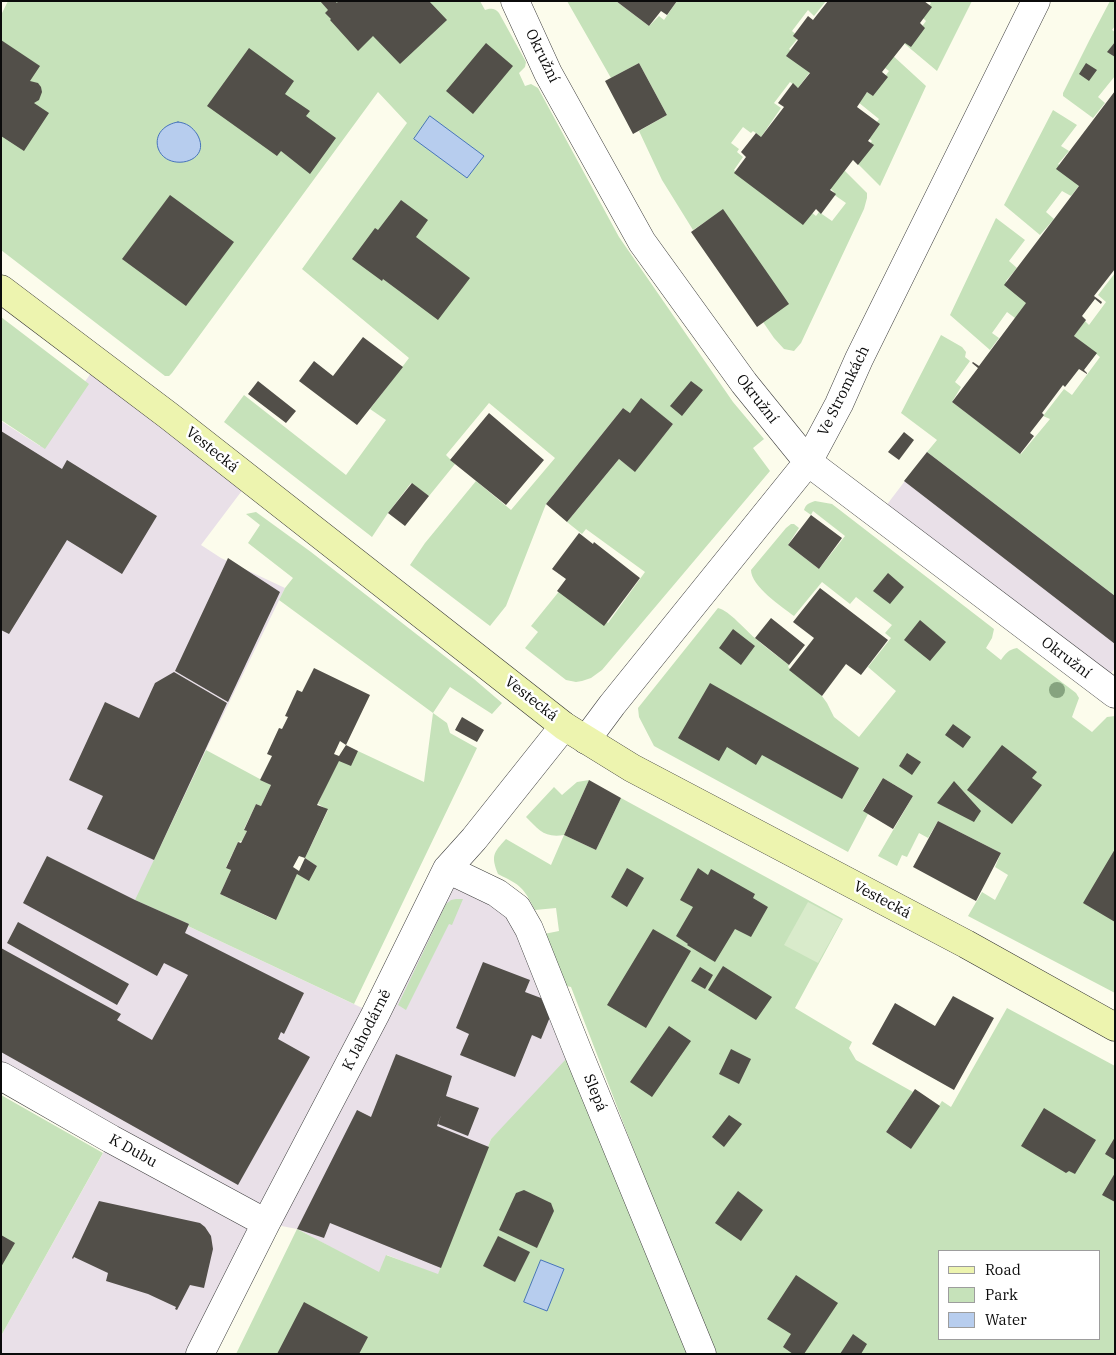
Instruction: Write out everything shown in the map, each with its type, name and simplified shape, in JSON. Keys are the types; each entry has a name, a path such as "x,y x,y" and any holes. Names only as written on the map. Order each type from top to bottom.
{"street":[{"name":"Okružní","path":"515,1 548,73 642,242 744,383 808,462 1115,694"},
{"name":"Ve Stromkách","path":"575,733 612,705 808,462 839,404 859,359 1036,1"},
{"name":"Vestecká","path":"1,289 169,416 575,733 632,768 966,944 1115,1027"},
{"name":"K Jahodárně","path":"200,1354 375,1015 447,869 575,733"},
{"name":"Slepá","path":"447,869 497,893 517,908 530,929 578,1052 702,1354"},
{"name":"K Dubu","path":"1,1076 120,1144 266,1223"}],"shaded area":[{"path":"98,363 250,480 201,545 221,558 285,588 154,860 189,924 188,926 375,1014 447,869 497,893 578,1052 491,1139 438,1275 387,1255 379,1273 297,1229 266,1223 200,1354 1,1354 1,1336 111,1139 1,1076 1,421 40,446"},
{"path":"927,452 1115,596 1115,668 1102,685 879,515"}],"green space":[{"path":"8,1 480,1 485,10 496,10 526,62 525,67 519,73 525,86 531,84 538,88 619,237 733,402 764,439 753,448 770,471 602,670 591,678 582,681 566,680 525,648 538,632 531,626 561,589 608,623 645,572 586,529 582,534 567,522 619,459 635,471 673,424 641,399 630,413 623,408 546,504 506,606 490,626 410,565 425,543 476,481 511,510 555,458 489,403 446,455 455,464 429,496 411,483 372,537 224,422 244,395 346,475 386,420 370,409 409,358 302,269 407,123 378,92 172,373 169,376 165,376 1,250 1,15"},
{"path":"567,1 616,1 649,26 659,16 664,20 677,1 826,1 814,16 808,10 792,31 799,37 789,49 813,68 798,88 790,82 774,103 781,108 761,137 743,127 731,143 739,149 737,152 743,157 734,170 803,223 811,212 816,216 819,212 832,221 846,203 833,194 834,192 829,187 843,169 867,193 864,209 801,343 794,351 784,349 763,322 708,220 693,230 662,180 639,131 667,115 639,63 611,78"},
{"path":"929,1 972,1 937,71 900,40 909,44 926,21 921,16 931,3"},
{"path":"1110,1 1115,1 1115,26 1112,30 1115,32 1115,42 1108,52 1115,57 1115,76 1098,97 1105,103 1093,118 1063,96 1063,93"},
{"path":"890,53 926,86 880,186 856,162 872,141 866,136 879,119 858,102 867,92 872,94 889,71 881,65"},
{"path":"1053,110 1077,125 1061,146 1069,151 1058,164 1082,182 1071,196 1062,191 1046,212 1054,219 1040,235 1004,205"},
{"path":"996,218 1025,240 1009,261 1017,268 1006,281 1027,302 1015,318 1007,312 992,333 999,338 990,350 950,315"},
{"path":"1115,273 1115,596 927,452 937,440 901,413 941,335 962,347 966,352 965,357 970,361 955,382 961,387 952,402 1021,454 1050,419 1043,416 1064,389 1072,395 1100,357 1074,336 1085,321 1089,325 1106,302 1098,295"},
{"path":"1,317 89,384 45,449 1,420"},
{"path":"815,501 832,504 994,629 992,638 986,648 1001,660 1008,652 1017,648 1076,693 1079,698 1072,717 1092,732 1107,717 1115,716 1115,993 968,916 982,892 995,900 1008,875 995,867 1001,853 938,821 928,838 919,833 907,857 902,855 897,866 878,856 913,796 883,778 863,810 868,814 848,852 654,746 639,717 638,708 718,608 732,617 819,692 834,717 859,737 896,691 868,667 891,638 885,633 892,625 856,597 850,604 822,582 794,616 768,596 752,576 751,570 791,524 799,528 788,545 819,569 845,536 813,511 811,515 804,510 808,504"},
{"path":"256,512 311,552 502,703 492,714 450,687 433,713 279,600 293,578 248,543 260,525 246,514"},
{"path":"433,713 447,723 450,733 477,748 354,1004 135,900 206,750 271,785 261,806 256,804 244,829 247,831 242,841 238,842 226,867 231,870 220,894 275,920 297,874 317,866 305,858 328,810 318,804 337,759 358,751 424,782"},
{"path":"589,780 564,835 557,836 542,832 526,817 554,787 562,795 577,782"},
{"path":"621,798 843,919 795,1008 852,1042 849,1048 856,1060 913,1092 886,1132 911,1149 942,1101 951,1107 1007,1008 1115,1066 1115,1354 714,1354 571,987 567,986 563,981 554,954 544,934 559,931 556,908 535,910 528,896 521,888 498,874 494,863 494,855 506,839 551,865 564,835 596,850"},
{"path":"456,899 463,899 452,925 449,924 406,1010 398,1005 446,904"},
{"path":"808,902 842,920 818,963 784,945"},
{"path":"568,1057 689,1354 236,1354 297,1229 379,1272 386,1255 438,1274 491,1139"},
{"path":"1,1095 103,1153 1,1336"}],"water":[{"path":"430,116 484,156 467,178 414,139"},
{"path":"178,122 187,124 193,129 201,144 199,152 194,158 187,161 178,162 170,160 163,156 158,148 158,138 162,130"},
{"path":"541,1260 564,1269 547,1311 524,1302"}],"building":[{"path":"320,1 335,1 337,3 338,1 429,1 447,20 400,64 373,36 358,51 330,20 325,13 328,10"},
{"path":"616,1 677,1 667,15 661,11 649,26"},
{"path":"828,1 924,1 932,7 920,23 925,28 911,47 905,43 882,72 888,77 873,96 867,92 857,107 880,124 868,141 874,145 858,165 853,160 830,190 836,194 821,214 816,209 803,225 734,173 746,157 741,152 756,133 761,137 784,107 778,103 793,83 798,88 810,73 786,56 798,40 793,36 808,16 813,20"},
{"path":"1,40 40,66 30,81 38,83 42,92 39,100 34,103 49,113 24,151 1,136"},
{"path":"1115,42 1115,57 1107,52"},
{"path":"486,43 513,66 473,114 446,91"},
{"path":"249,48 294,81 285,94 310,111 306,116 336,138 310,174 281,151 277,156 207,106"},
{"path":"639,63 667,115 633,134 605,81"},
{"path":"1086,63 1097,70 1089,81 1079,74"},
{"path":"1115,91 1115,269 1094,296 1102,302 1101,304 1095,299 1082,316 1086,320 1074,336 1097,353 1084,370 1087,374 1079,369 1065,387 1063,385 1042,413 1044,415 1030,433 1034,436 1020,454 952,402 978,368 972,363 979,366 1026,303 1004,285 1079,186 1056,169"},
{"path":"170,195 234,242 186,306 122,259"},
{"path":"401,200 428,220 416,237 470,278 438,320 383,279 382,281 352,259 375,228 378,230"},
{"path":"723,209 789,304 757,327 691,232"},
{"path":"363,337 403,367 357,425 299,381 314,361 333,376"},
{"path":"258,381 296,411 286,423 248,394"},
{"path":"691,381 703,390 682,416 670,406"},
{"path":"641,398 673,424 635,472 619,459 567,522 546,504 623,408 630,413"},
{"path":"489,413 544,460 506,505 450,460"},
{"path":"1,431 62,469 67,460 157,516 122,574 67,540 9,634 1,630"},
{"path":"904,432 914,440 899,460 888,452"},
{"path":"927,452 1115,596 1115,644 904,481"},
{"path":"412,483 429,496 405,526 388,513"},
{"path":"811,515 842,538 819,569 788,545"},
{"path":"579,533 593,544 594,542 640,578 604,626 557,591 566,579 552,569"},
{"path":"228,558 280,592 228,702 175,671"},
{"path":"888,573 904,587 890,604 873,591"},
{"path":"820,588 888,640 861,675 846,664 822,696 789,670 814,638 793,622"},
{"path":"771,618 805,645 789,665 755,638"},
{"path":"920,620 946,642 930,661 904,640"},
{"path":"733,629 755,646 741,665 719,648"},
{"path":"314,668 370,695 346,745 358,751 351,766 339,761 317,805 328,809 305,858 317,866 309,881 297,874 276,920 220,894 231,870 226,868 238,842 241,843 247,831 244,830 256,804 261,806 271,785 260,780 272,756 267,754 279,728 282,729 288,717 285,716 297,690 302,692","holes":["340,741 346,745 339,756 334,754","299,856 305,858 299,871 293,867"]},
{"path":"174,672 227,703 154,860 87,829 103,796 69,780 105,702 139,718 155,683"},
{"path":"710,683 859,768 842,799 762,755 756,765 727,747 719,761 678,738"},
{"path":"462,717 484,730 477,742 455,730"},
{"path":"953,724 971,737 963,748 945,735"},
{"path":"1002,745 1037,772 1032,778 1042,785 1012,824 967,790"},
{"path":"907,753 921,762 912,775 899,766"},
{"path":"883,778 913,796 893,829 863,811"},
{"path":"589,780 621,798 596,850 564,835"},
{"path":"954,781 981,811 974,822 937,803"},
{"path":"938,821 1001,853 976,901 913,867"},
{"path":"1115,849 1115,922 1083,903"},
{"path":"47,856 135,900 189,924 185,933 304,993 284,1034 281,1032 278,1039 310,1057 238,1185 1,1052 1,948 121,1014 117,1020 152,1040 188,975 164,963 157,976 23,903"},
{"path":"627,868 644,878 627,907 611,897"},
{"path":"698,868 708,875 711,869 755,894 753,898 768,907 751,937 735,929 715,962 676,936 693,907 680,900"},
{"path":"18,922 129,984 117,1005 7,943"},
{"path":"653,929 691,951 646,1028 607,1005"},
{"path":"483,962 530,980 525,992 541,998 550,1017 541,1039 532,1035 515,1077 460,1055 469,1034 456,1028"},
{"path":"723,966 772,997 756,1020 708,990"},
{"path":"700,967 713,975 705,989 691,981"},
{"path":"953,996 994,1018 954,1090 872,1044 895,1003 935,1026"},
{"path":"669,1026 691,1041 652,1097 630,1082"},
{"path":"731,1049 751,1059 739,1084 719,1074"},
{"path":"396,1054 452,1076 446,1096 479,1108 468,1136 438,1124 441,1115 437,1126 489,1147 441,1268 330,1223 324,1238 297,1229 357,1110 371,1117"},
{"path":"915,1089 940,1106 911,1149 886,1132"},
{"path":"1044,1108 1096,1140 1075,1174 1069,1171 1066,1173 1021,1146"},
{"path":"729,1115 742,1124 724,1147 712,1137"},
{"path":"1115,1137 1115,1160 1105,1154"},
{"path":"1115,1173 1115,1202 1102,1195"},
{"path":"524,1190 551,1203 554,1211 537,1248 499,1230 516,1193"},
{"path":"738,1191 763,1210 741,1241 715,1223"},
{"path":"99,1201 200,1223 205,1227 211,1236 213,1249 204,1288 190,1285 177,1310 175,1309 176,1307 148,1294 106,1281 108,1273 74,1257 73,1259"},
{"path":"1,1235 15,1243 1,1267"},
{"path":"498,1236 530,1252 515,1282 483,1266"},
{"path":"796,1275 838,1303 804,1354 793,1354 783,1347 791,1334 767,1319"},
{"path":"304,1302 368,1337 359,1354 277,1354"},
{"path":"853,1334 867,1344 861,1354 840,1354"}]}
